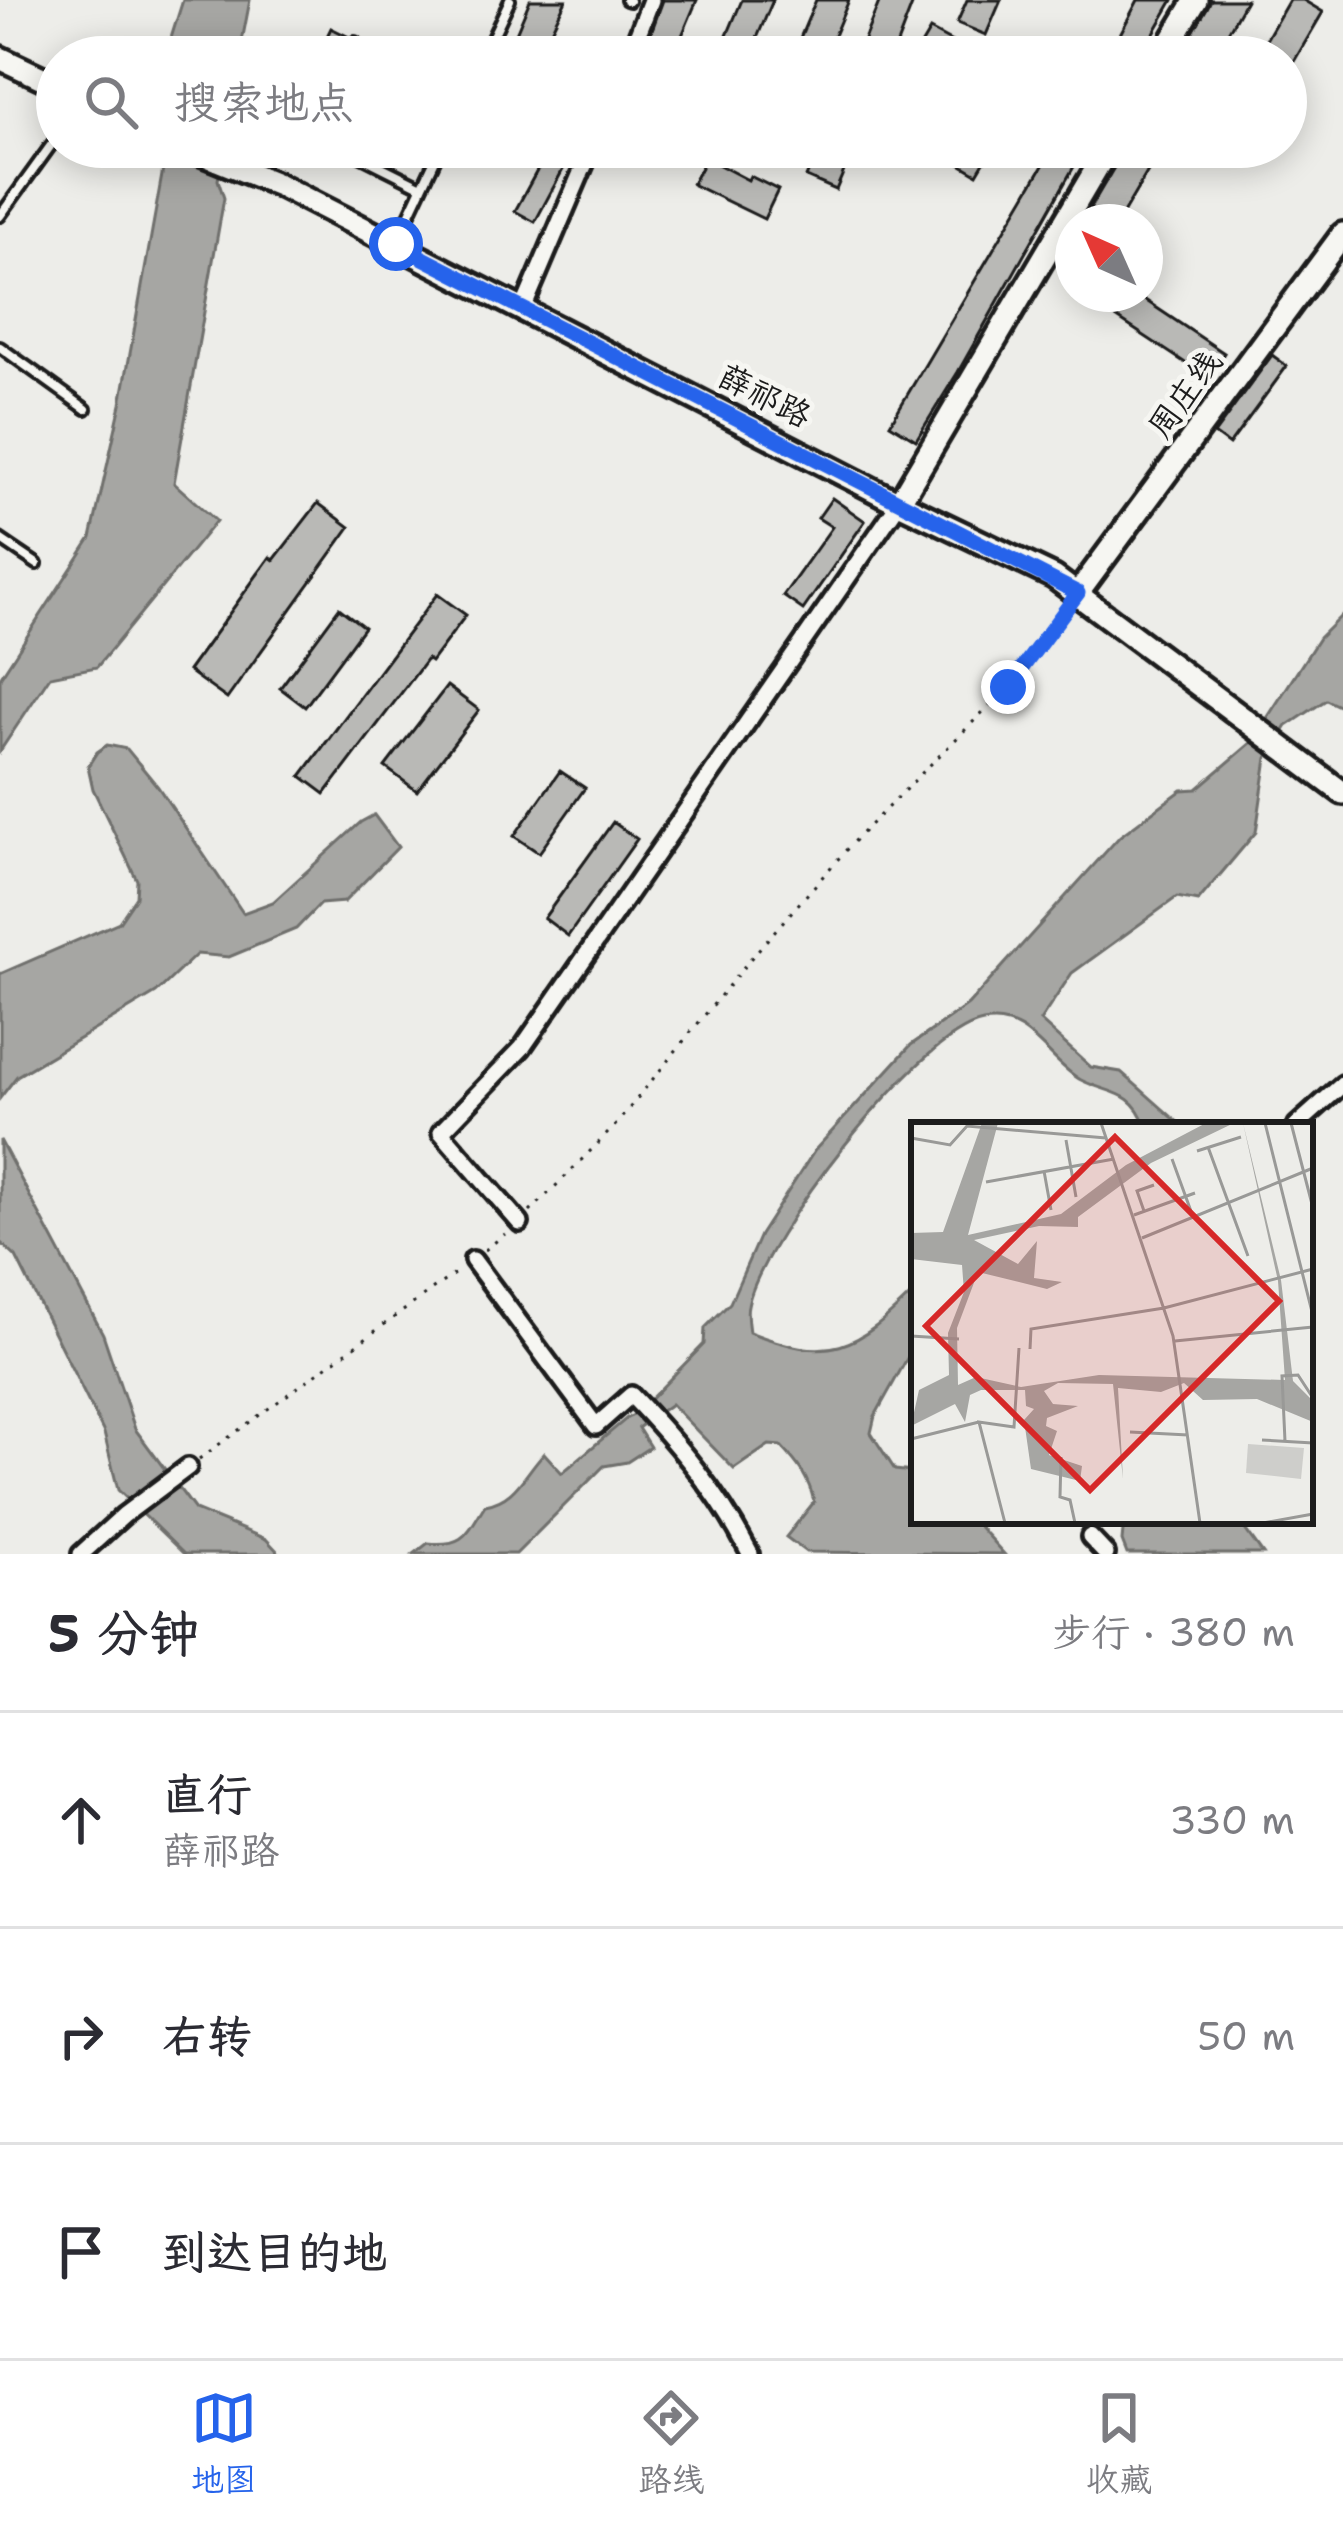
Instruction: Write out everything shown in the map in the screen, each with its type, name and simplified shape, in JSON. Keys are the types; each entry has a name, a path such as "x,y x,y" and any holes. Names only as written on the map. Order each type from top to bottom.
{"street":[{"path":"637,36 652,0"},
{"path":"1175,36 1196,0"},
{"path":"0,58 36,76"},
{"name":"薛祁路","path":"237,168 396,244 1078,593 1343,793"},
{"path":"523,309 583,168"},
{"path":"520,1222 441,1132 522,1048 899,503 1097,168"},
{"name":"周庄线","path":"1078,593 1343,234"},
{"path":"1300,1122 1343,1084"},
{"path":"473,1260 596,1426 631,1395 692,1461 750,1554"},
{"path":"82,1554 188,1467"},
{"path":"1090,1537 1106,1554"}],"lane":[{"path":"493,36 510,0"},
{"path":"0,216 36,166"},
{"path":"384,168 422,187"},
{"path":"396,244 431,168"},
{"path":"0,347 86,410"},
{"path":"0,539 37,564"}],"path":[{"path":"188,1467 520,1222 614,1126 853,842 1008,687 1078,593"}],"shaded area":[{"path":"183,0 250,0 243,36 172,36"},
{"path":"163,168 220,168 218,180 224,198 174,483 216,521 97,667 50,676 0,751 0,678 91,538 121,404"},
{"path":"1343,614 1343,708 1326,700 1287,726 1267,758 1256,832 1198,901 1177,897 1072,973 1040,1021 1091,1067 1121,1072 1178,1122 1144,1122 1127,1099 1081,1080 1026,1032 999,1021 983,1022 954,1035 920,1062 846,1144 781,1235 748,1305 749,1332 822,1349 857,1339 911,1295 911,1351 875,1416 871,1433 895,1470 911,1472 911,1524 977,1524 1004,1554 806,1552 786,1537 814,1502 806,1478 781,1446 769,1445 734,1469 671,1404 638,1428 650,1447 627,1462 604,1466 516,1554 414,1554 428,1543 450,1543 464,1536 485,1505 512,1492 544,1453 562,1473 636,1414 704,1344 705,1328 730,1303 760,1235 815,1150 911,1045 968,1005 1120,836 1182,790 1197,789 1251,743 1319,638"},
{"path":"107,745 127,749 158,787 243,913 273,902 374,815 398,847 344,902 320,904 296,929 229,957 197,954 156,993 17,1076 0,1098 0,974 119,922 136,897 137,880 93,789 88,766"},
{"path":"0,1140 103,1334 135,1429 195,1510 266,1539 280,1554 184,1554 118,1490 104,1433 16,1257 0,1242"},
{"path":"1124,1524 1241,1524 1263,1554 1127,1554"}],"building":[{"path":"530,0 566,0 548,36 515,36"},
{"path":"663,0 697,0 682,36 650,36"},
{"path":"742,0 773,0 758,36 727,36"},
{"path":"816,0 849,0 834,36 801,36"},
{"path":"880,0 914,0 900,36 865,36"},
{"path":"967,0 1001,0 986,35 957,23"},
{"path":"1138,0 1173,0 1152,36 1119,36"},
{"path":"1211,0 1246,0 1226,36 1191,36"},
{"path":"1289,0 1303,0 1323,12 1307,39 1268,36"},
{"path":"539,168 564,168 535,222 515,211"},
{"path":"701,168 725,168 778,190 764,219 692,184"},
{"path":"810,168 845,168 836,190 806,177"},
{"path":"1042,168 1073,168 916,440 890,424"},
{"path":"1114,168 1150,168 1129,204 1093,204"},
{"path":"1108,312 1163,312 1224,353 1208,378"},
{"path":"1272,355 1287,366 1229,445 1214,434"},
{"path":"832,498 865,521 803,610 783,596 832,527 818,518"},
{"path":"318,503 350,527 227,699 188,671 270,557 274,560"},
{"path":"437,594 466,615 325,794 301,776"},
{"path":"339,608 364,627 305,707 280,688"},
{"path":"447,686 479,710 417,791 385,767"},
{"path":"560,771 585,788 539,853 514,836"},
{"path":"613,822 637,839 568,936 544,918"}],"route":[{"path":"396,244 1078,593 1008,687"}]}
